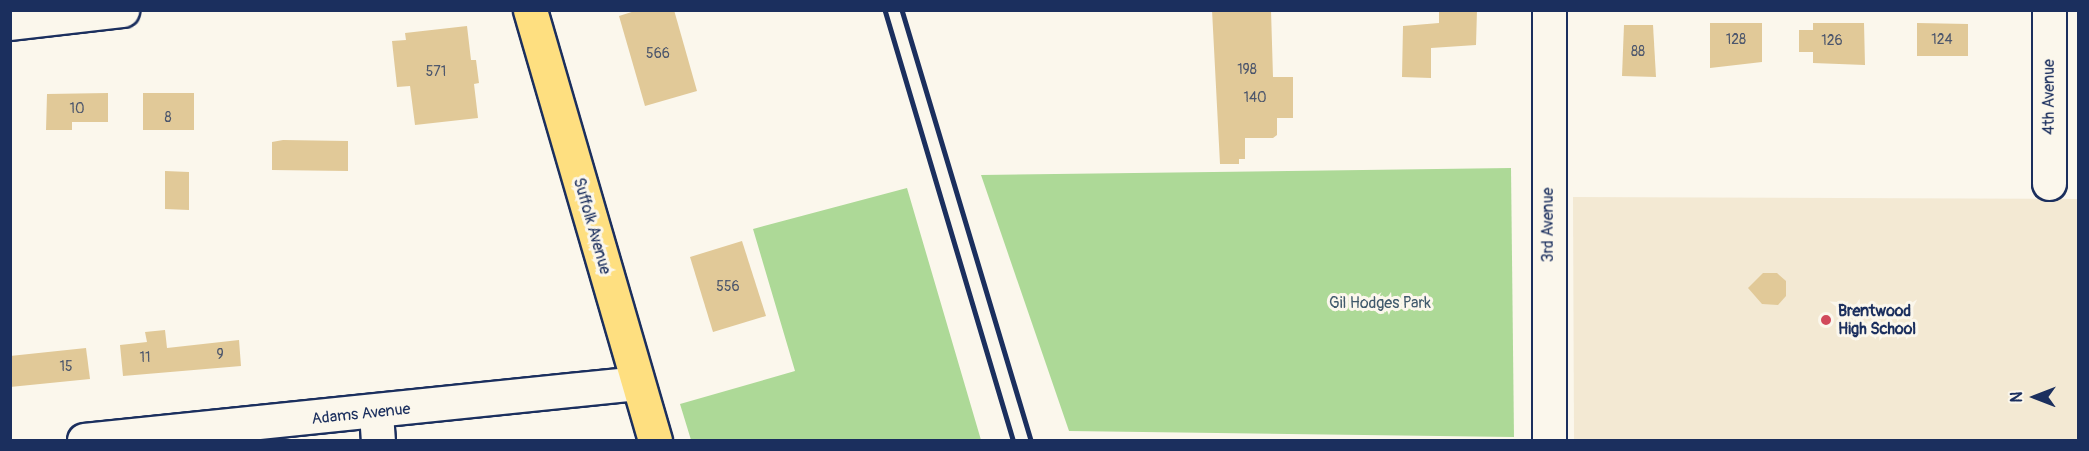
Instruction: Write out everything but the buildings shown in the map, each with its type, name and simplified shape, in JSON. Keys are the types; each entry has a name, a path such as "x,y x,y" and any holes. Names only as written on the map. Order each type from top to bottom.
{"main road":[{"name":"Suffolk Avenue","path":"530,10 655,441"}],"street":[{"path":"10,22 122,10"},
{"name":"3rd Avenue","path":"1549,10 1549,441"},
{"name":"4th Avenue","path":"2049,10 2049,183"},
{"name":"Adams Avenue","path":"84,441 377,427 637,383"}],"shaded area":[{"name":"Brentwood High School","path":"1573,197 2078,199 2078,440 1574,440"}],"green space":[{"name":"Gil Hodges Park","path":"1511,168 1514,437 1069,431 981,175"},
{"path":"907,188 981,440 691,440 680,404 795,371 753,229"}],"railway":[{"path":"885,10 1013,440"},
{"path":"902,10 1031,440"}],"place":[{"name":"Brentwood High School","path":"1826,320"}]}
